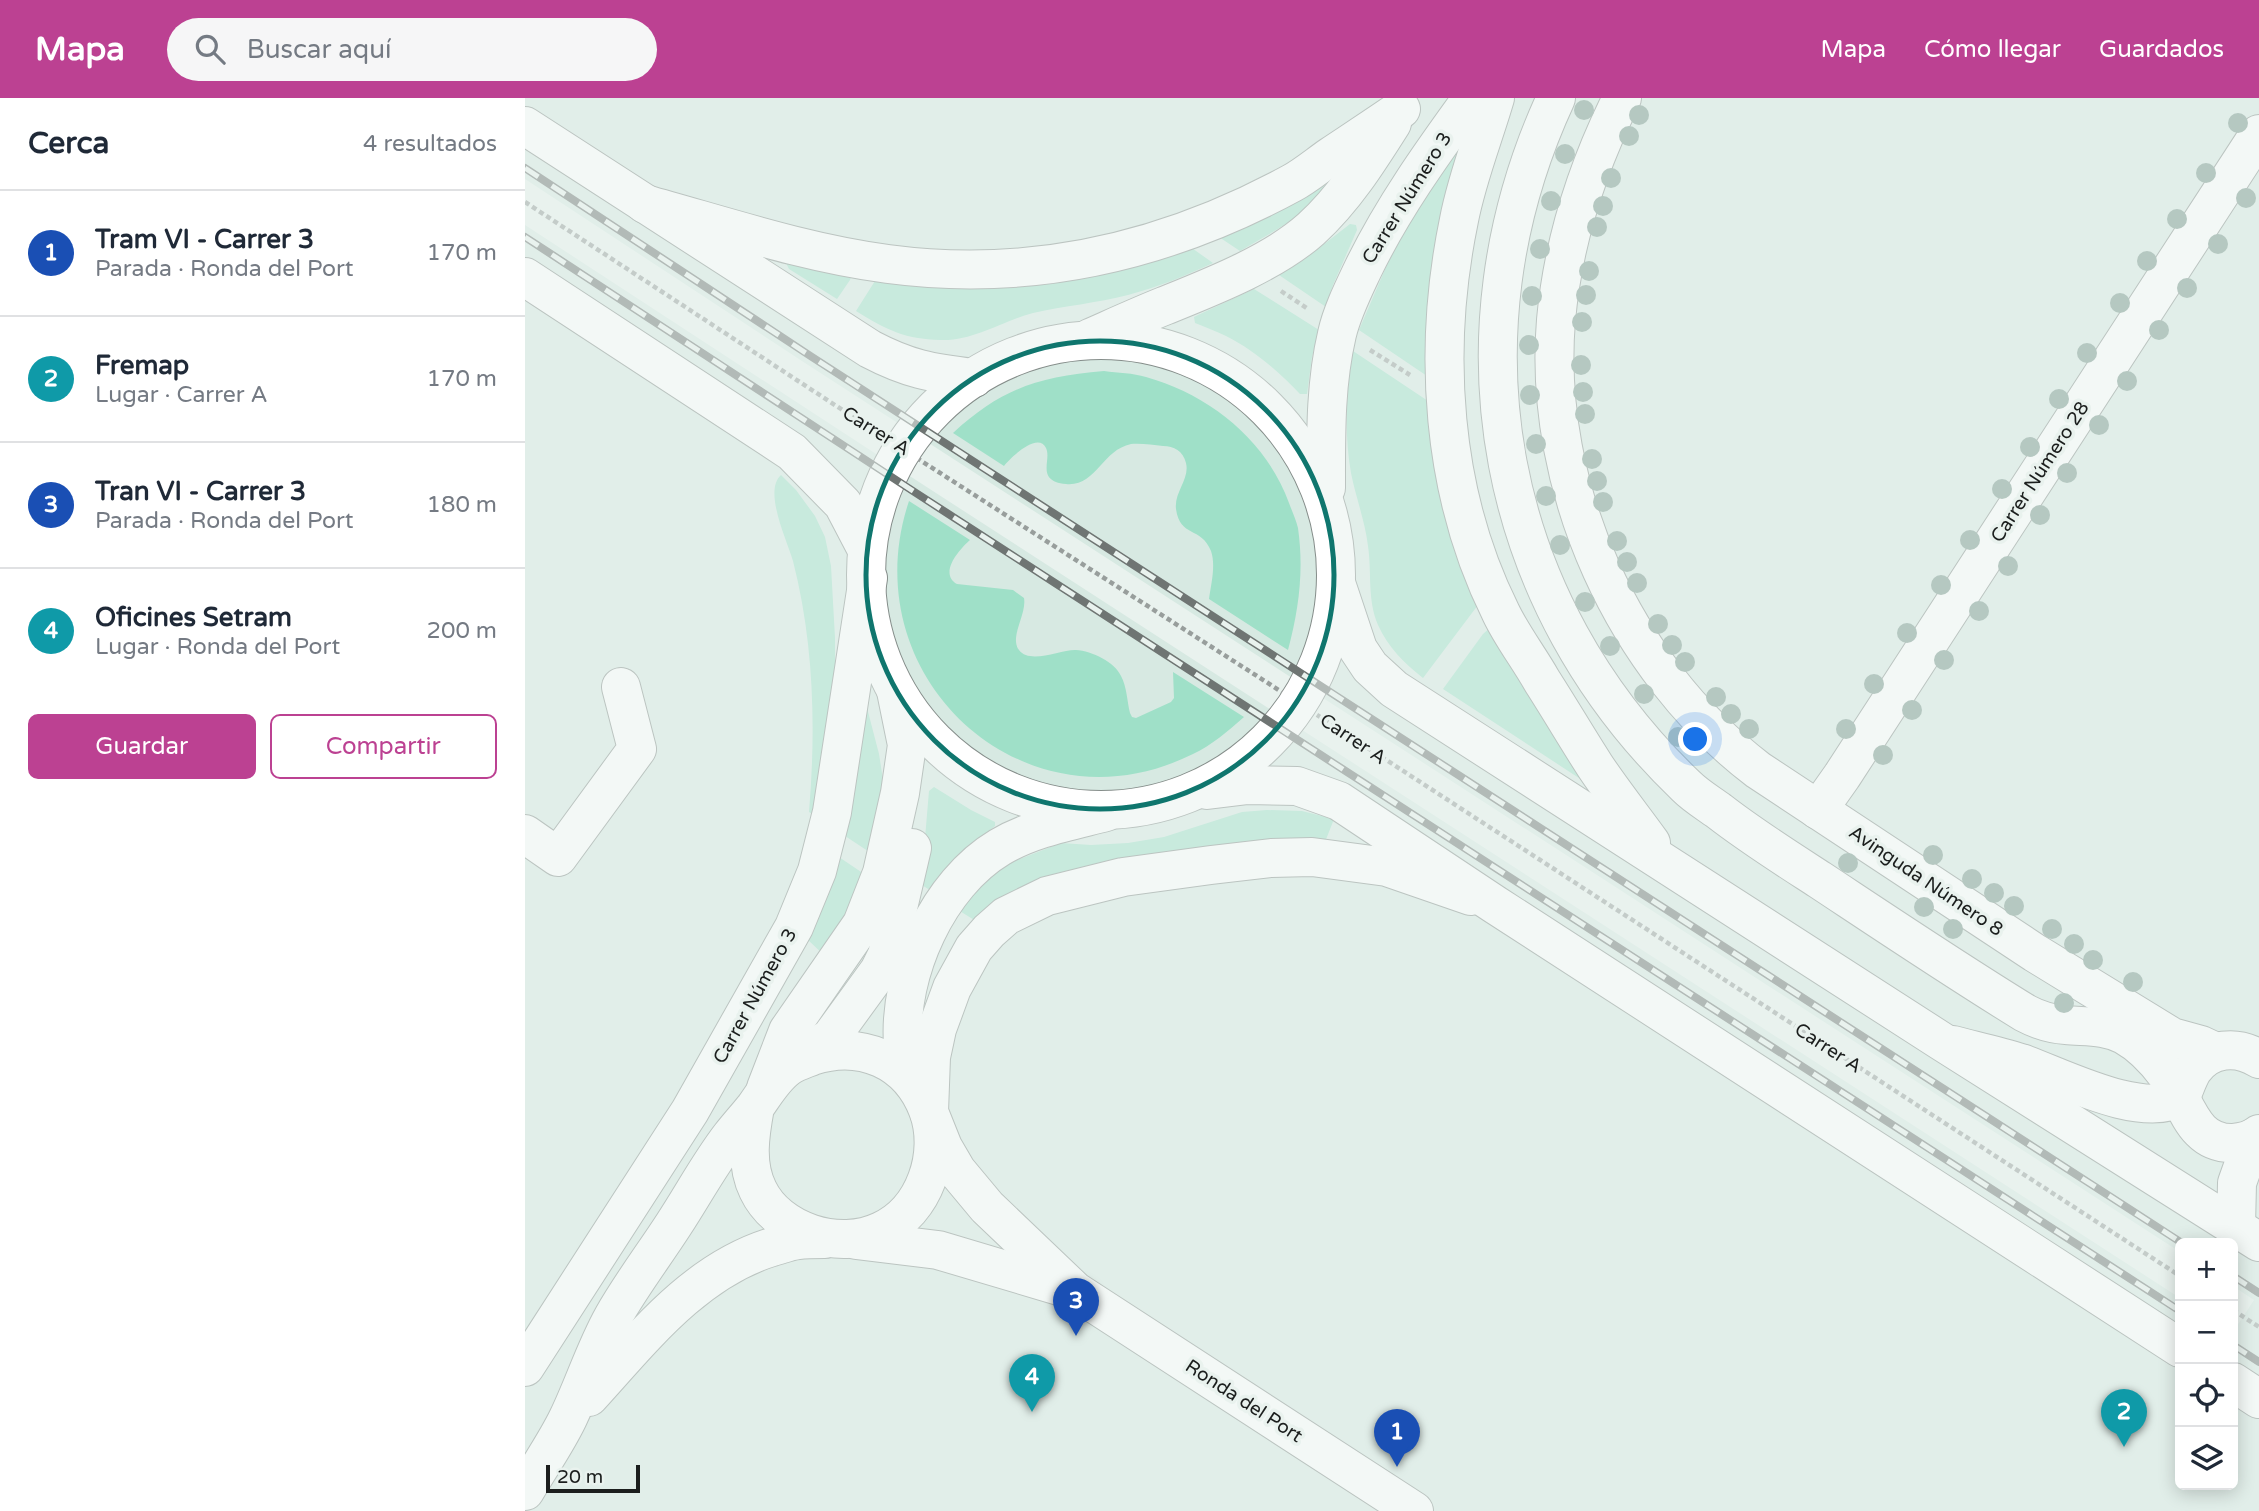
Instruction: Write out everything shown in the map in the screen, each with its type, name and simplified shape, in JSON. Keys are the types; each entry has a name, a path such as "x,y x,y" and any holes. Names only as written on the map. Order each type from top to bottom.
{"main road":[{"name":"Carrer Número 3","path":"1326,508 1326,406 1338,330 1353,289 1378,238 1472,98"},
{"path":"1495,98 1459,220 1445,325 1448,430 1456,483 1479,561 1501,614 1596,767 1665,862"},
{"path":"1556,98 1543,126 1515,214 1504,267 1498,317 1497,367 1505,453 1531,551 1553,605 1574,645 1600,685 1630,725 1688,789 1743,830 2039,1020 2108,1029 2145,1049 2167,1075 2181,1097 2189,1118 2212,1140 2241,1142 2256,1136"},
{"name":"Avinguda Número 8","path":"1622,98 1588,174 1564,264 1556,321 1556,380 1561,433 1570,476 1586,529 1610,585 1640,642 1695,712 1746,761 1818,810 2035,953 2172,1037 2216,1052 2232,1049 2259,1058"},
{"path":"1076,345 1223,282 1269,258 1309,231 1337,203 1405,103"},
{"path":"645,204 791,244 886,264 957,270 1054,265 1131,249 1201,227 1294,182 1405,103"},
{"path":"525,126 893,362 935,374 974,378"},
{"name":"Carrer Número 28","path":"1818,810 1850,765 2259,134"},
{"path":"525,277 792,452 843,504 867,563 878,645 895,691 907,745 914,812 913,842 905,884 887,955 879,971 831,1037 769,1088 730,1137 613,1318 568,1421 525,1491"},
{"path":"1076,345 1114,342 1166,349 1207,362 1238,381 1264,400 1287,425 1307,455 1326,508 1334,574 1332,602 1314,674 1298,703 1260,748 1236,768 1196,791"},
{"name":"Carrer Número 3","path":"525,1367 690,1111 794,928 817,870 832,812 867,563 872,508 882,478 900,447 923,416 937,403 974,378 1012,359 1076,345"},
{"path":"1334,574 1359,649 1370,667 1394,689 2248,1235"},
{"path":"525,834 558,858 637,749 621,687"},
{"path":"895,691 924,732 968,773 996,788 1058,809 1106,812"},
{"path":"1075,1291 987,1207 957,1171 943,1147 908,1066 903,1044 907,998 919,947 945,899 964,876 983,857 1030,833 1106,812 1145,807 1196,791 1248,785 1297,786 1320,792 1345,805 2175,1345"},
{"path":"1788,859 1796,863 1814,862 1828,850 1833,832 1826,816 1818,810"},
{"path":"922,1099 937,1029 952,988 974,948 998,924 1024,906 1047,896 1123,877 1211,864 1271,858 1312,858 1387,867 1494,904"},
{"path":"2003,999 2018,996 2033,984 2038,965 2035,953"},
{"path":"1941,1041 2021,1063 2087,1090 2145,1104 2166,1103 2181,1097 2192,1071 2202,1060 2216,1052"},
{"path":"568,1421 663,1317 702,1283 738,1260 796,1240 840,1239 880,1232 899,1220 911,1207 926,1185 932,1163 934,1137 922,1099 898,1068 867,1052 847,1049 826,1052 769,1088 749,1148 751,1169 758,1190 772,1210 805,1232 840,1239 938,1250 1075,1291"},
{"path":"2248,1235 2237,1183 2256,1136"},
{"name":"Ronda del Port","path":"1075,1291 1414,1511"},
{"path":"2238,1385 2259,1399"}],"path":[{"name":"Carrer A","path":"525,202 2175,1273"},
{"path":"1277,289 1312,312"},
{"path":"1366,348 1412,376"},
{"path":"2238,1313 2259,1327"}],"highlighted area":[{"path":"1114,342 1176,352 1207,362 1264,400 1307,455 1331,537 1332,602 1324,641 1313,674 1280,726 1213,783 1145,807 1058,809 968,773 941,750 896,691 878,645 868,578 872,508 882,478 923,416 974,378 1012,359 1076,345"}],"shaded area":[{"path":"525,98 2259,98 2259,1511 525,1511 525,225 2175,1295 2175,1490 2238,1490 2238,1324 2254,1300 2238,1289 2238,1238 2175,1238 2175,1249 525,179"}],"green space":[{"path":"1465,124 1430,378 1359,330 1395,246"},
{"path":"1326,180 1329,183 1300,214 1240,251 1216,235"},
{"path":"1350,224 1356,225 1357,230 1326,307 1279,275 1305,259"},
{"path":"1189,246 1213,263 1139,292 1021,316 965,337 941,340 906,335 856,311 880,273"},
{"path":"786,263 854,268 850,280 837,299 789,269"},
{"path":"1254,289 1319,330 1307,394 1300,394 1256,354 1222,334 1195,323 1194,317"},
{"path":"1353,351 1434,405 1481,601 1423,678 1403,660 1387,640 1378,625 1372,605 1367,537 1351,473 1347,442 1347,397"},
{"path":"1104,371 1146,377 1192,395 1233,423 1266,459 1279,480 1298,528 1301,559 1299,589 1288,650 1209,599 1213,569 1211,551 1202,538 1186,528 1178,518 1177,497 1187,469 1183,455 1174,448 1131,444 1113,453 1085,480 1066,484 1056,482 1048,474 1046,448 1042,444 1031,444 1024,448 1004,466 953,433 988,405 1022,387 1059,377"},
{"path":"781,475 815,516 825,537 831,566 835,685 819,818 809,812 813,717 809,654 793,561 775,504 776,482"},
{"path":"909,501 970,540 956,555 950,568 952,579 957,584 1013,590 1024,598 1016,645 1024,654 1038,656 1076,650 1102,658 1114,666 1121,676 1132,717 1136,718 1171,702 1174,698 1173,672 1244,717 1193,754 1130,774 1069,775 1014,757 966,725 929,681 905,627 897,566"},
{"path":"1491,627 1585,782 1443,689"},
{"path":"866,704 879,754 885,793 877,857 839,832"},
{"path":"934,787 995,822 995,826 977,840 933,892 917,882 924,850 929,791"},
{"path":"1302,811 1334,819 1325,842 979,923 955,908 969,893 1007,864 1061,843 1128,843 1164,837 1242,812"},
{"path":"833,853 870,878 826,957 806,938"}],"railway":[{"path":"525,168 812,357 2175,1238"},
{"path":"525,237 2175,1308"},
{"path":"2238,1279 2259,1293"},
{"path":"2238,1348 2259,1362"}],"place":[{"name":"Tran VI - Carrer 3","path":"1076,1336"},
{"name":"Oficines Setram","path":"1032,1412"},
{"name":"Fremap","path":"2124,1447"},
{"name":"Tram VI - Carrer 3","path":"1397,1467"}]}
